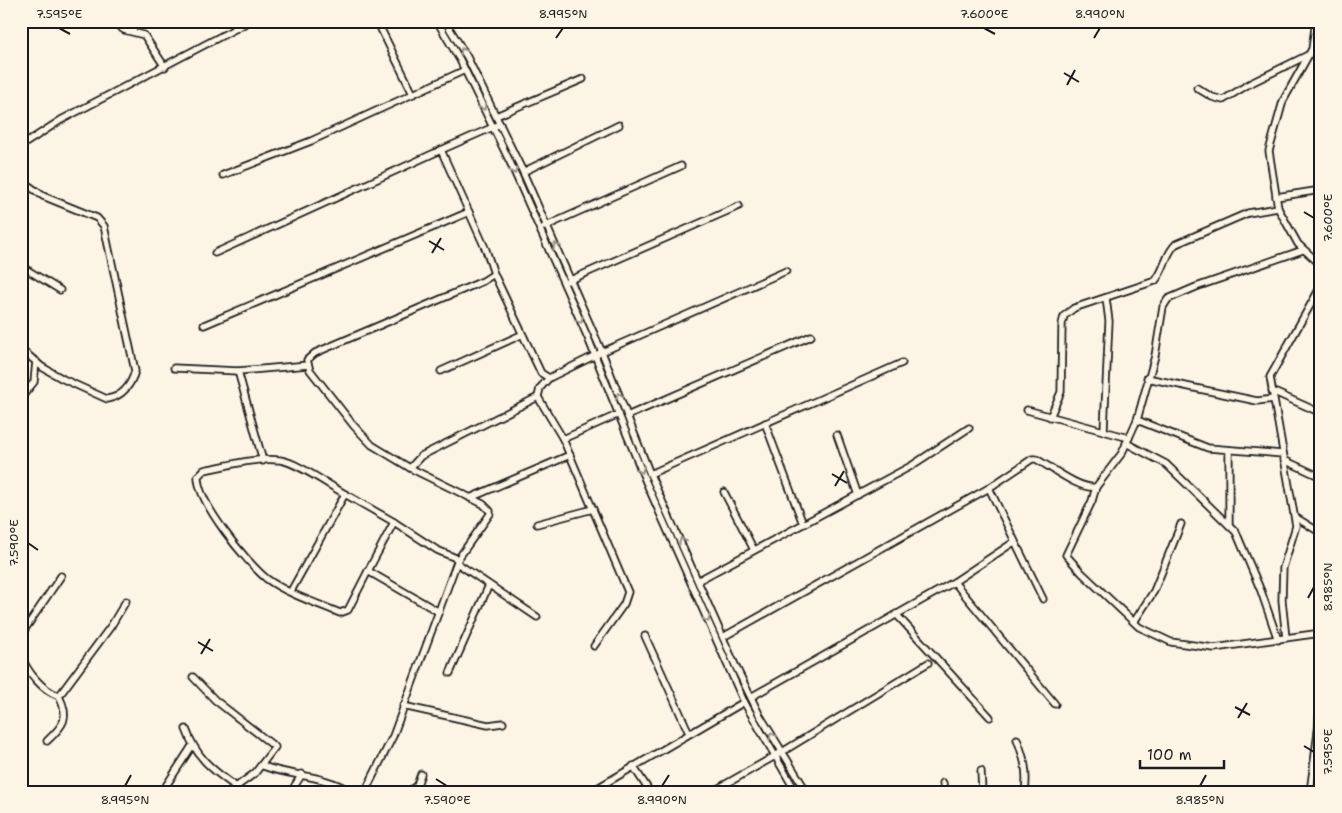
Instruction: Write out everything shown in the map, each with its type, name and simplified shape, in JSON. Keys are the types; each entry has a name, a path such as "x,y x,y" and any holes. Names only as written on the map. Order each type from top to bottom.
{"street":[{"path":"112,21 118,27 144,35 165,67"},
{"path":"130,31 139,21"},
{"path":"231,21 235,28"},
{"path":"21,146 61,120 250,21"},
{"path":"377,21 412,94"},
{"path":"437,21 465,70 540,229 596,356 646,482 744,702 796,792"},
{"path":"445,21 467,57 523,172 602,352 650,474 694,568 736,667 782,752 807,792"},
{"path":"1316,21 1312,49 1282,101 1269,151 1278,208 1285,224 1303,250 1320,261"},
{"path":"1197,88 1212,97 1223,100 1248,84 1308,55"},
{"path":"223,175 311,140 465,70"},
{"path":"496,116 583,79"},
{"path":"215,253 500,124"},
{"path":"523,172 619,125"},
{"path":"441,150 521,335 541,373 549,378"},
{"path":"540,229 681,166"},
{"path":"21,180 43,196 96,218 104,226 135,371 128,387 119,395 107,399 63,379 36,361 21,348"},
{"path":"1276,197 1321,190"},
{"path":"564,283 739,206"},
{"path":"1050,418 1061,392 1062,324 1064,316 1074,308 1155,281 1163,270 1172,248 1176,244 1248,213 1278,208"},
{"path":"204,326 469,212"},
{"path":"1303,250 1196,287 1168,300 1163,307 1155,356 1147,378 1137,420 1128,440 1096,487 1092,501 1066,555 1082,574 1139,627 1172,642 1214,648 1321,633"},
{"path":"21,266 60,290"},
{"path":"594,646 624,604 628,592 563,439 538,397 540,388 549,378 602,352 786,271"},
{"path":"365,792 393,736 458,561 490,514 487,508 410,468 367,440 354,426 308,365 307,360 315,353 483,281 494,274"},
{"path":"1286,638 1282,600 1283,568 1296,526 1270,377 1321,286"},
{"path":"1104,430 1110,321 1106,298"},
{"path":"440,371 521,335"},
{"path":"627,416 811,336"},
{"path":"21,398 34,382 36,361"},
{"path":"650,474 902,364"},
{"path":"174,368 238,371 308,365"},
{"path":"238,371 263,461"},
{"path":"1147,378 1256,401 1274,399"},
{"path":"1272,391 1321,413"},
{"path":"410,468 420,456 538,397"},
{"path":"1028,410 1050,418 1104,430 1128,440 1166,464 1236,532 1262,591 1278,640"},
{"path":"563,439 619,414"},
{"path":"1137,420 1208,448 1284,457 1321,477"},
{"path":"765,423 803,524"},
{"path":"699,580 911,466 969,428"},
{"path":"837,435 858,495"},
{"path":"1229,450 1229,525"},
{"path":"470,498 570,455"},
{"path":"723,637 989,488 1036,459 1079,484 1091,488 1096,487"},
{"path":"394,522 348,610 344,613 268,580 216,520 197,481 198,476 204,470 263,461 280,460 290,463 394,522 437,550 458,561 489,585 537,617"},
{"path":"989,488 1043,599"},
{"path":"724,492 754,550"},
{"path":"290,591 345,494"},
{"path":"536,524 593,508"},
{"path":"1295,517 1321,533"},
{"path":"1134,622 1154,591 1181,524"},
{"path":"751,697 954,582 1014,542"},
{"path":"686,571 694,568"},
{"path":"368,571 439,612"},
{"path":"21,635 61,576"},
{"path":"954,582 1055,704"},
{"path":"450,673 489,585"},
{"path":"59,696 111,626 126,602"},
{"path":"896,614 990,717"},
{"path":"22,621 27,625"},
{"path":"646,636 690,734"},
{"path":"21,655 27,668 46,690 59,696"},
{"path":"715,791 928,663"},
{"path":"730,670 736,667"},
{"path":"193,677 215,700 275,747 263,766 229,792"},
{"path":"47,741 58,730 65,719 59,696"},
{"path":"594,790 744,702"},
{"path":"403,706 488,725 503,723"},
{"path":"1310,792 1319,732 1320,707"},
{"path":"186,729 192,746 211,769 235,786"},
{"path":"1017,739 1026,762 1028,775 1025,792"},
{"path":"162,792 192,746"},
{"path":"263,766 282,772 322,779 352,792"},
{"path":"633,766 650,792"},
{"path":"981,771 982,792"},
{"path":"291,792 302,774"},
{"path":"409,792 417,785 421,774"},
{"path":"943,783 944,792"}]}
